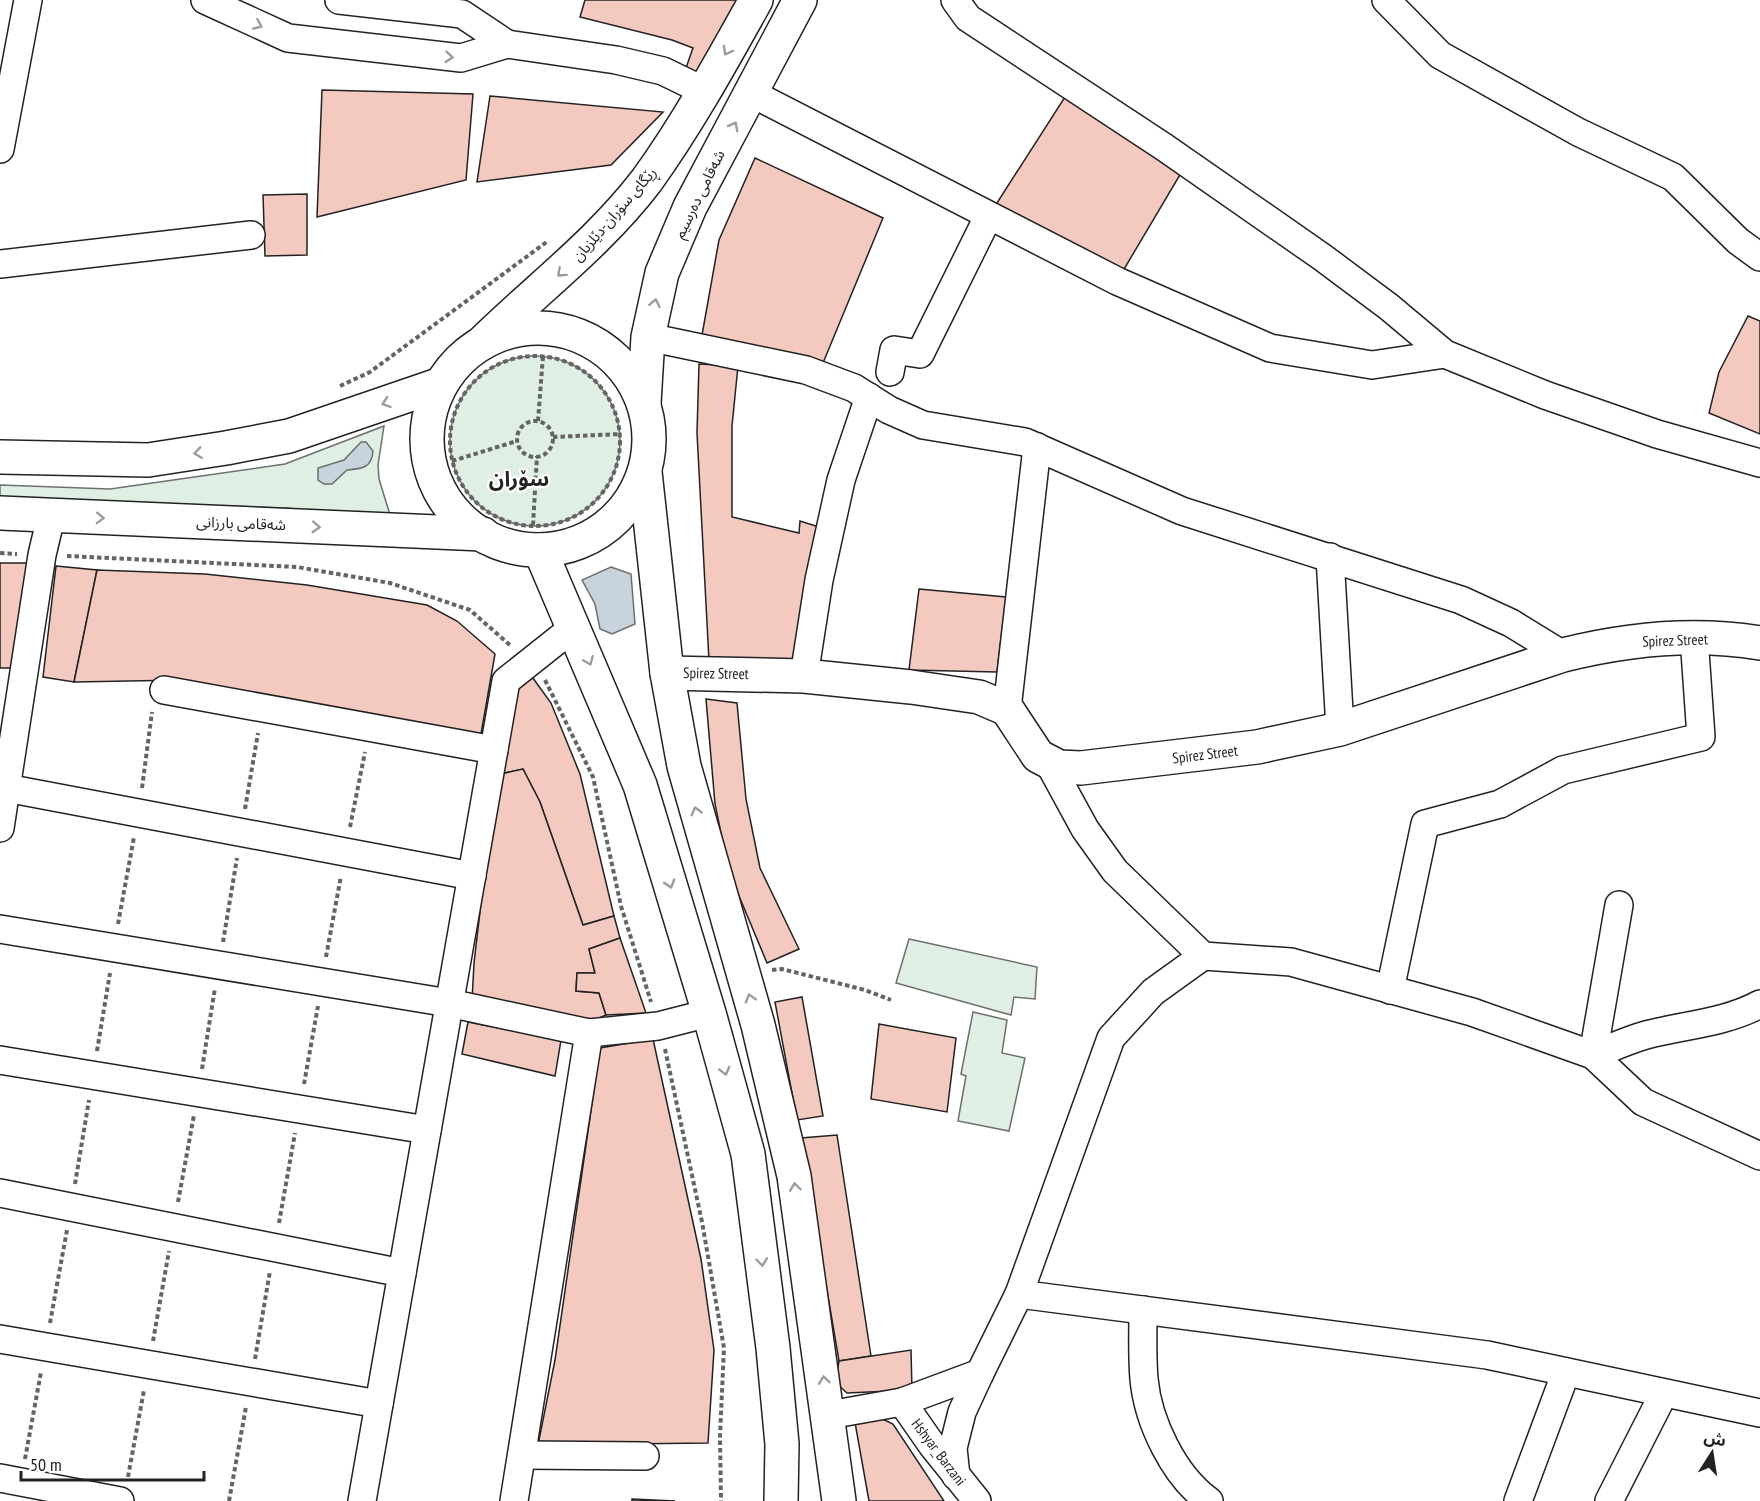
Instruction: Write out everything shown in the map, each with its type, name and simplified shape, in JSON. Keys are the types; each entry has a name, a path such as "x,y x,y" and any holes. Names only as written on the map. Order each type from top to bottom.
{"main road":[{"name":"ڕێگای سۆران-دێلزیان","path":"482,344 595,240 646,180 704,92 756,0"},
{"name":"شەقامی دەرسیم","path":"644,403 648,337 662,273 690,207 800,0"},
{"path":"645,472 630,502 606,528 574,544 537,538 513,547 483,534 459,517 447,503 432,471 427,436 429,418 441,384 460,361 496,336 528,328 545,328 577,335 599,346 628,374 644,403 650,437 645,472 667,673 684,766 758,1025 794,1176 829,1415 839,1501"},
{"path":"0,457 148,460 226,448 289,436 441,384"},
{"name":"شەقامی بارزانی","path":"0,513 483,534"},
{"path":"537,538 640,785 709,1013 748,1154 773,1347 782,1444 781,1501"},
{"name":"Spirez Street","path":"1049,763 1081,768 1257,747 1340,729 1563,655 1628,642 1694,638 1760,643"},
{"name":"Spirez Street","path":"667,673 804,676 900,685 979,697 1007,709"},
{"path":"1007,709 1024,733 1029,746 1049,763"}],"street":[{"path":"0,149 5,91 28,0"},
{"path":"205,0 288,38 461,58 507,45 616,60 654,69 704,92"},
{"path":"339,0 462,14 507,45"},
{"path":"955,0 968,18 1164,147 1322,257 1389,307 1444,354 1545,395 1646,430 1760,463"},
{"path":"1386,0 1440,55 1578,132 1673,177 1738,242 1760,257"},
{"path":"751,93 988,217 1155,299 1270,348 1372,365 1444,354"},
{"path":"890,372 894,350 920,354 988,217"},
{"path":"0,264 251,235"},
{"path":"648,337 806,370 854,388 889,411 923,425 1025,442 1182,511 1461,600 1511,623 1563,655"},
{"path":"804,676 819,580 841,480 868,397"},
{"path":"1007,709 1037,447"},
{"path":"0,828 42,555 51,517"},
{"path":"1330,557 1340,729"},
{"path":"362,1501 506,681 574,627"},
{"path":"1390,990 1425,824 1500,804 1563,770 1701,737 1694,638"},
{"path":"164,690 494,750"},
{"path":"1049,763 1085,829 1115,871 1203,956 1292,963 1472,1012 1593,1055 1643,1102 1760,1156"},
{"path":"6,788 472,876"},
{"path":"1593,1055 1619,905"},
{"path":"0,929 449,1003 589,1033 658,1026 709,1013"},
{"path":"956,1476 953,1448 962,1412 1019,1294 1111,1038 1153,992 1203,956"},
{"path":"1593,1055 1646,1035 1715,1021 1747,1011 1760,1004"},
{"path":"514,1501 589,1033"},
{"path":"0,1060 427,1130"},
{"path":"0,1193 402,1273"},
{"path":"1019,1294 1487,1355 1760,1413"},
{"path":"1143,1310 1144,1381 1161,1443 1192,1489 1209,1501"},
{"path":"0,1339 379,1404"},
{"path":"1518,1501 1566,1372"},
{"path":"829,1415 902,1402 980,1373"},
{"path":"1609,1501 1664,1393"},
{"name":"Hshyar_Barzani","path":"902,1402 977,1501"},
{"path":"523,1455 645,1456"},
{"path":"11,1480 124,1490"}],"path":[{"path":"330,391 370,372 554,236"},
{"path":"538,421 543,357"},
{"path":"543,357 572,364 590,376 613,405 621,434 618,464 602,495 587,509 570,519 552,525 537,538 481,507 459,480 452,461 451,428 460,400 471,385 498,365 512,359 543,357"},
{"path":"538,421 548,427 553,437 550,448 537,456 522,451 517,441 523,426 538,421"},
{"path":"553,437 621,434"},
{"path":"452,461 517,441"},
{"path":"537,456 537,538"},
{"path":"0,554 297,567 390,583 470,610 542,673 593,777 621,906 668,1057 702,1222 724,1347 720,1436 721,1501"},
{"path":"11,1480 45,1347 71,1207 138,813 156,687 164,690"},
{"path":"124,1490 198,1093 262,708"},
{"path":"230,1501 345,852 370,727"},
{"path":"764,970 782,969 865,990 891,1000"}],"green space":[{"path":"535,356 568,362 595,381 614,408 620,441 614,474 595,501 568,520 535,526 502,520 475,501 456,474 450,441 456,408 475,381 502,362"},
{"path":"384,426 378,465 379,479 391,518 286,508 0,499 0,485 110,489 285,464"},
{"path":"909,939 1037,967 1035,999 1014,997 1011,1015 896,983"},
{"path":"973,1012 1007,1020 1002,1053 1025,1058 1009,1131 958,1121 966,1076 961,1074"}],"shaded area":[{"path":"361,442 366,442 373,451 365,467 347,470 332,484 324,484 318,480 318,468 344,460"},
{"path":"611,567 631,574 635,624 612,634 600,629 595,604 582,580"}],"building":[{"path":"585,0 739,0 703,78 686,68 693,48 672,40 580,17"},
{"path":"1072,86 1187,163 1117,281 988,217"},
{"path":"322,90 473,94 466,180 317,217"},
{"path":"490,96 663,112 611,165 477,182"},
{"path":"755,158 883,218 823,363 702,335 719,240"},
{"path":"307,194 307,255 265,256 263,195"},
{"path":"1748,316 1760,321 1760,434 1709,413 1719,372"},
{"path":"699,364 738,366 732,426 732,517 799,533 800,521 819,527 795,664 709,661 697,433"},
{"path":"0,563 29,563 14,668 0,668"},
{"path":"56,566 97,570 74,682 43,677"},
{"path":"97,570 205,574 307,585 427,605 457,621 495,654 481,734 184,680 74,682"},
{"path":"919,589 1006,597 997,672 909,670"},
{"path":"530,674 551,703 580,774 614,916 583,925 540,802 523,769 496,775 512,691"},
{"path":"706,699 737,703 746,799 760,868 799,949 767,963 729,872 715,804"},
{"path":"523,769 540,802 583,925 614,916 620,938 589,949 595,973 577,973 576,991 599,993 606,1015 587,1023 472,1001 474,963 496,775"},
{"path":"620,938 646,1013 606,1015 599,993 576,991 577,973 595,973 589,949"},
{"path":"802,997 823,1116 797,1120 775,1002"},
{"path":"468,1022 561,1040 555,1076 462,1054"},
{"path":"879,1024 956,1038 947,1112 871,1099"},
{"path":"653,1039 701,1259 714,1350 708,1443 538,1445 555,1360 600,1048"},
{"path":"837,1135 871,1356 839,1361 801,1138"},
{"path":"911,1350 912,1390 847,1393 835,1382 839,1361"},
{"path":"874,1415 893,1424 944,1501 869,1501 854,1417"},
{"path":"632,1499 675,1501 632,1501"}],"district":[{"name":"سۆران","path":"519,478"}]}
